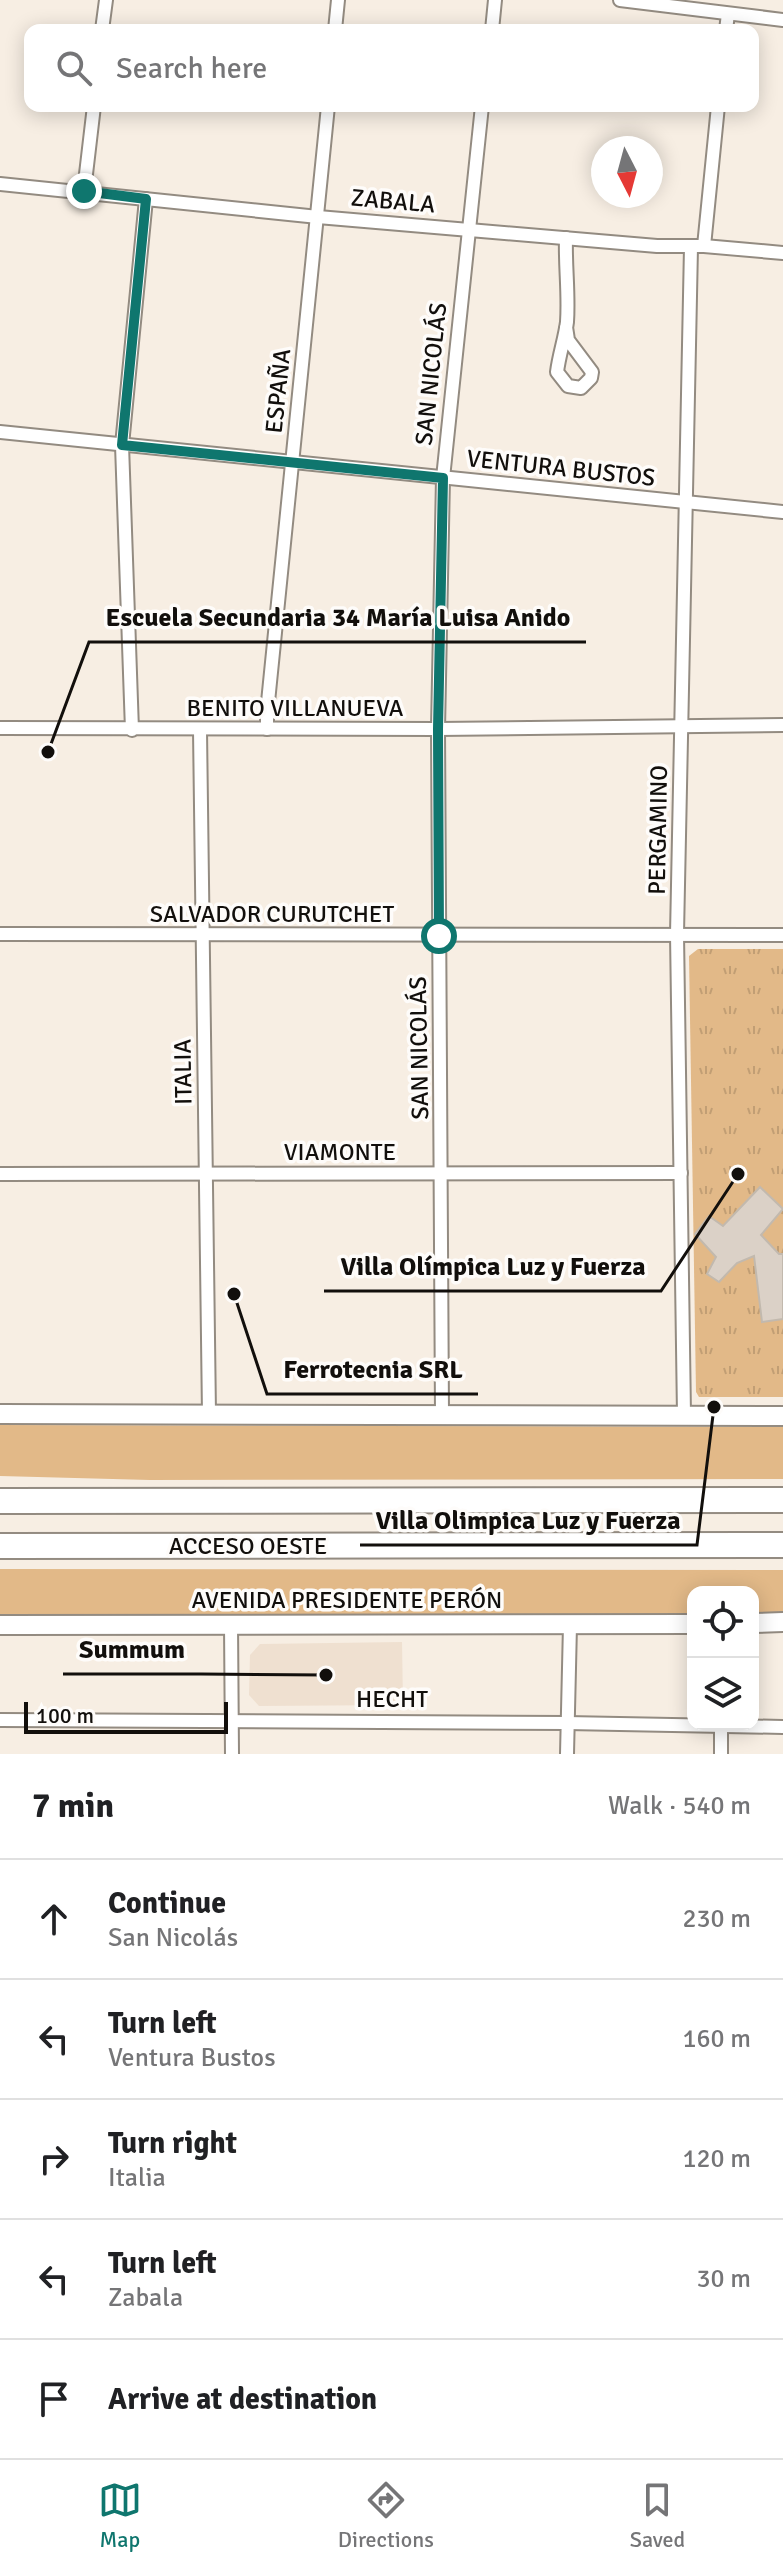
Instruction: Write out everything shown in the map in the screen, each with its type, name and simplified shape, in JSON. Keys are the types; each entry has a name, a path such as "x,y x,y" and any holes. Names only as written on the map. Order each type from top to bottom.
{"highway":[{"name":"ACCESO OESTE","path":"4,1501 783,1500"},
{"name":"ACCESO OESTE","path":"0,1546 783,1545"}],"street":[{"path":"103,24 106,0"},
{"path":"336,24 338,0"},
{"path":"493,24 495,0"},
{"path":"620,0 783,20"},
{"path":"727,24 728,14"},
{"path":"84,191 93,112"},
{"name":"ESPAÑA","path":"267,729 327,112"},
{"name":"SAN NICOLÁS","path":"442,1415 443,1173 438,729 443,478 481,112"},
{"name":"PERGAMINO","path":"684,1415 677,934 687,504 698,246 717,112"},
{"name":"ZABALA","path":"0,184 318,217 783,253"},
{"path":"132,730 122,445 146,199"},
{"path":"566,238 569,284 566,327 557,372 568,386 581,388 591,378 592,372 568,340 566,327"},
{"name":"VENTURA BUSTOS","path":"0,432 783,512"},
{"name":"BENITO VILLANUEVA","path":"0,728 200,730 783,725"},
{"name":"ITALIA","path":"200,730 209,1414"},
{"name":"SALVADOR CURUTCHET","path":"0,934 783,935"},
{"name":"VIAMONTE","path":"0,1174 681,1173"},
{"path":"0,1414 783,1416"},
{"path":"759,1623 783,1622"},
{"path":"231,1624 232,1754"},
{"name":"AVENIDA PRESIDENTE PERÓN","path":"0,1625 687,1624"},
{"path":"567,1754 570,1625"},
{"name":"HECHT","path":"0,1720 687,1724"},
{"name":"HECHT","path":"759,1726 783,1727"},
{"path":"721,1730 721,1754"}],"shaded area":[{"path":"402,1642 403,1705 259,1706 249,1695 250,1655 260,1644"}],"green space":[{"path":"698,949 783,949 783,1397 699,1397 696,1392 689,956"},
{"path":"0,1425 783,1427 783,1479 150,1480 0,1476"},
{"path":"0,1569 783,1570 783,1616 759,1617 759,1586 687,1586 687,1617 0,1618"}],"building":[{"path":"760,1187 783,1209 761,1235 779,1254 783,1254 783,1319 762,1322 754,1256 737,1263 719,1282 707,1274 716,1257 695,1234 709,1216 723,1226"}],"place":[{"name":"Escuela Secundaria 34 María Luisa Anido","path":"48,752"},
{"name":"Villa Olímpica Luz y Fuerza","path":"738,1174"},
{"name":"Ferrotecnia SRL","path":"234,1294"},
{"name":"Villa Olimpica Luz y Fuerza","path":"714,1407"},
{"name":"Summum","path":"326,1675"}],"route":[{"path":"84,191 146,199 122,445 443,478 438,729 439,936"}]}
